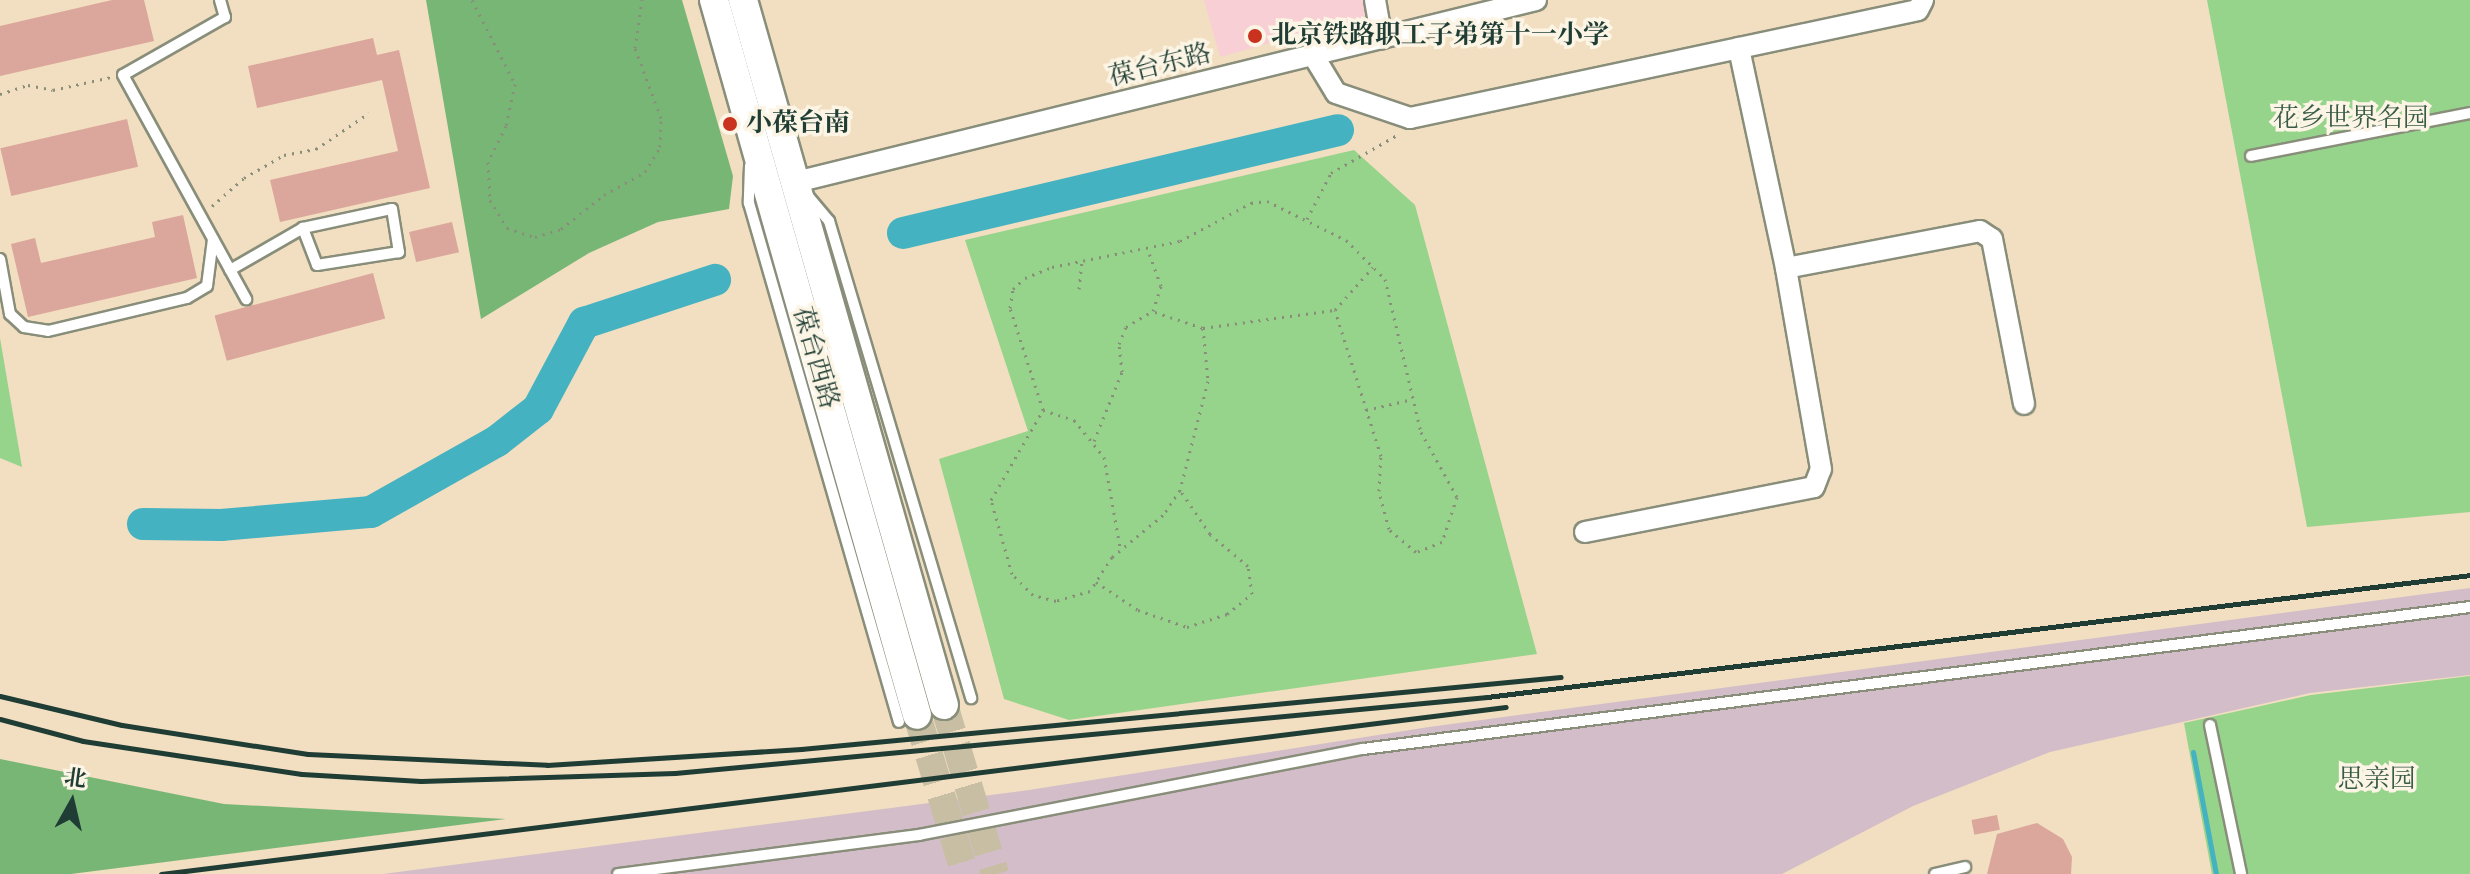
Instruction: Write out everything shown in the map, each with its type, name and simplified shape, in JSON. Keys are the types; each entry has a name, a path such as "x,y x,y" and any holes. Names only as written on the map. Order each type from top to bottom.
{"street":[{"name":"葆台西路","path":"714,0 908,719"},
{"name":"葆台西路","path":"743,0 944,705"},
{"path":"1375,0 1382,38"},
{"name":"葆台东路","path":"796,182 1536,0"},
{"path":"1313,55 1336,93 1410,118 1918,10 1923,0"},
{"path":"1585,532 1814,487 1821,469 1786,268 1739,48"},
{"path":"1786,268 1980,231 1992,239 2024,404"}],"lane":[{"path":"220,0 225,17 123,75 246,299"},
{"path":"2251,156 2470,113"},
{"path":"796,182 829,221 971,698"},
{"path":"230,270 303,228 392,209 399,252 317,265 303,228"},
{"path":"0,259 10,314 24,327 48,331 187,298 207,286 213,239"},
{"path":"618,874 919,835 1363,749 2470,607"},
{"path":"2210,725 2241,874"},
{"path":"1935,874 1965,867"}],"path":[{"path":"472,0 515,84 506,126 488,162 490,200 507,228 535,237 561,229 604,195 645,172 660,147 661,118 635,48 642,0"},
{"path":"0,94 28,85 53,90 123,75"},
{"path":"199,215 237,189 244,178 284,155 316,149 369,113"},
{"path":"1307,221 1331,173 1348,160 1407,130"},
{"path":"1203,328 1208,381 1180,490 1163,515 1120,547 1090,591 1056,601 1033,595 1012,574 991,500 1043,410 1010,308 1013,289 1025,278 1052,267 1148,251 1180,241 1251,203 1267,201 1346,240 1385,279 1421,432 1457,497 1442,542 1416,552 1389,529 1379,491 1381,456 1335,310"},
{"path":"1094,441 1122,372 1119,344 1126,327 1153,311 1161,286 1148,251"},
{"path":"1079,289 1082,262"},
{"path":"1153,311 1203,328 1335,310 1373,267"},
{"path":"1366,410 1413,399"},
{"path":"1043,410 1074,420 1104,457 1120,547"},
{"path":"1096,582 1138,610 1187,627 1227,614 1252,594 1248,566 1210,534 1180,490"}],"shaded area":[{"name":"北京铁路职工子弟第十一小学","path":"1204,0 1366,0 1370,15 1220,57"},
{"path":"2470,588 2470,675 2310,693 2050,752 1913,806 1782,874 383,874 1029,790 1429,727"}],"green space":[{"path":"426,0 682,0 733,176 729,209 658,222 589,253 481,319"},
{"name":"花乡世界名园","path":"2207,0 2470,0 2470,512 2307,527"},
{"path":"1354,150 1415,205 1537,654 1069,720 1004,699 939,459 1028,431 965,240"},
{"path":"0,338 22,467 0,458"},
{"name":"思亲园","path":"2470,676 2470,874 2212,874 2184,723 2311,695"},
{"path":"0,759 224,804 506,819 71,874 0,874"}],"building":[{"path":"112,0 144,0 154,41 0,76 0,26"},
{"path":"373,38 377,55 399,50 430,188 280,222 270,180 398,151 382,80 257,108 248,66"},
{"path":"127,119 138,167 11,196 0,148"},
{"path":"183,215 197,278 28,317 11,244 35,238 41,263 155,237 152,222"},
{"path":"452,222 459,252 416,262 409,232"},
{"path":"373,273 385,318 227,361 215,315"},
{"path":"1997,815 2000,830 1974,835 1971,820"},
{"path":"2037,823 2063,839 2072,857 2071,874 1987,874 1997,834"}],"waterway":[{"path":"903,233 1338,130"},
{"path":"143,524 221,525 371,512 497,441 538,409 584,323 715,280"},
{"path":"2193,752 2216,874"}],"tunnel":[{"path":"944,705 995,874"},
{"path":"917,715 965,874"}],"railway":[{"path":"0,719 83,741 302,774 421,781 675,773 1487,697 2470,575"},
{"path":"0,696 122,725 308,754 547,765 801,749 1561,677"},
{"path":"161,874 1506,707"}],"place":[{"name":"北京铁路职工子弟第十一小学","path":"1255,36"},
{"name":"小葆台南","path":"730,124"}]}
